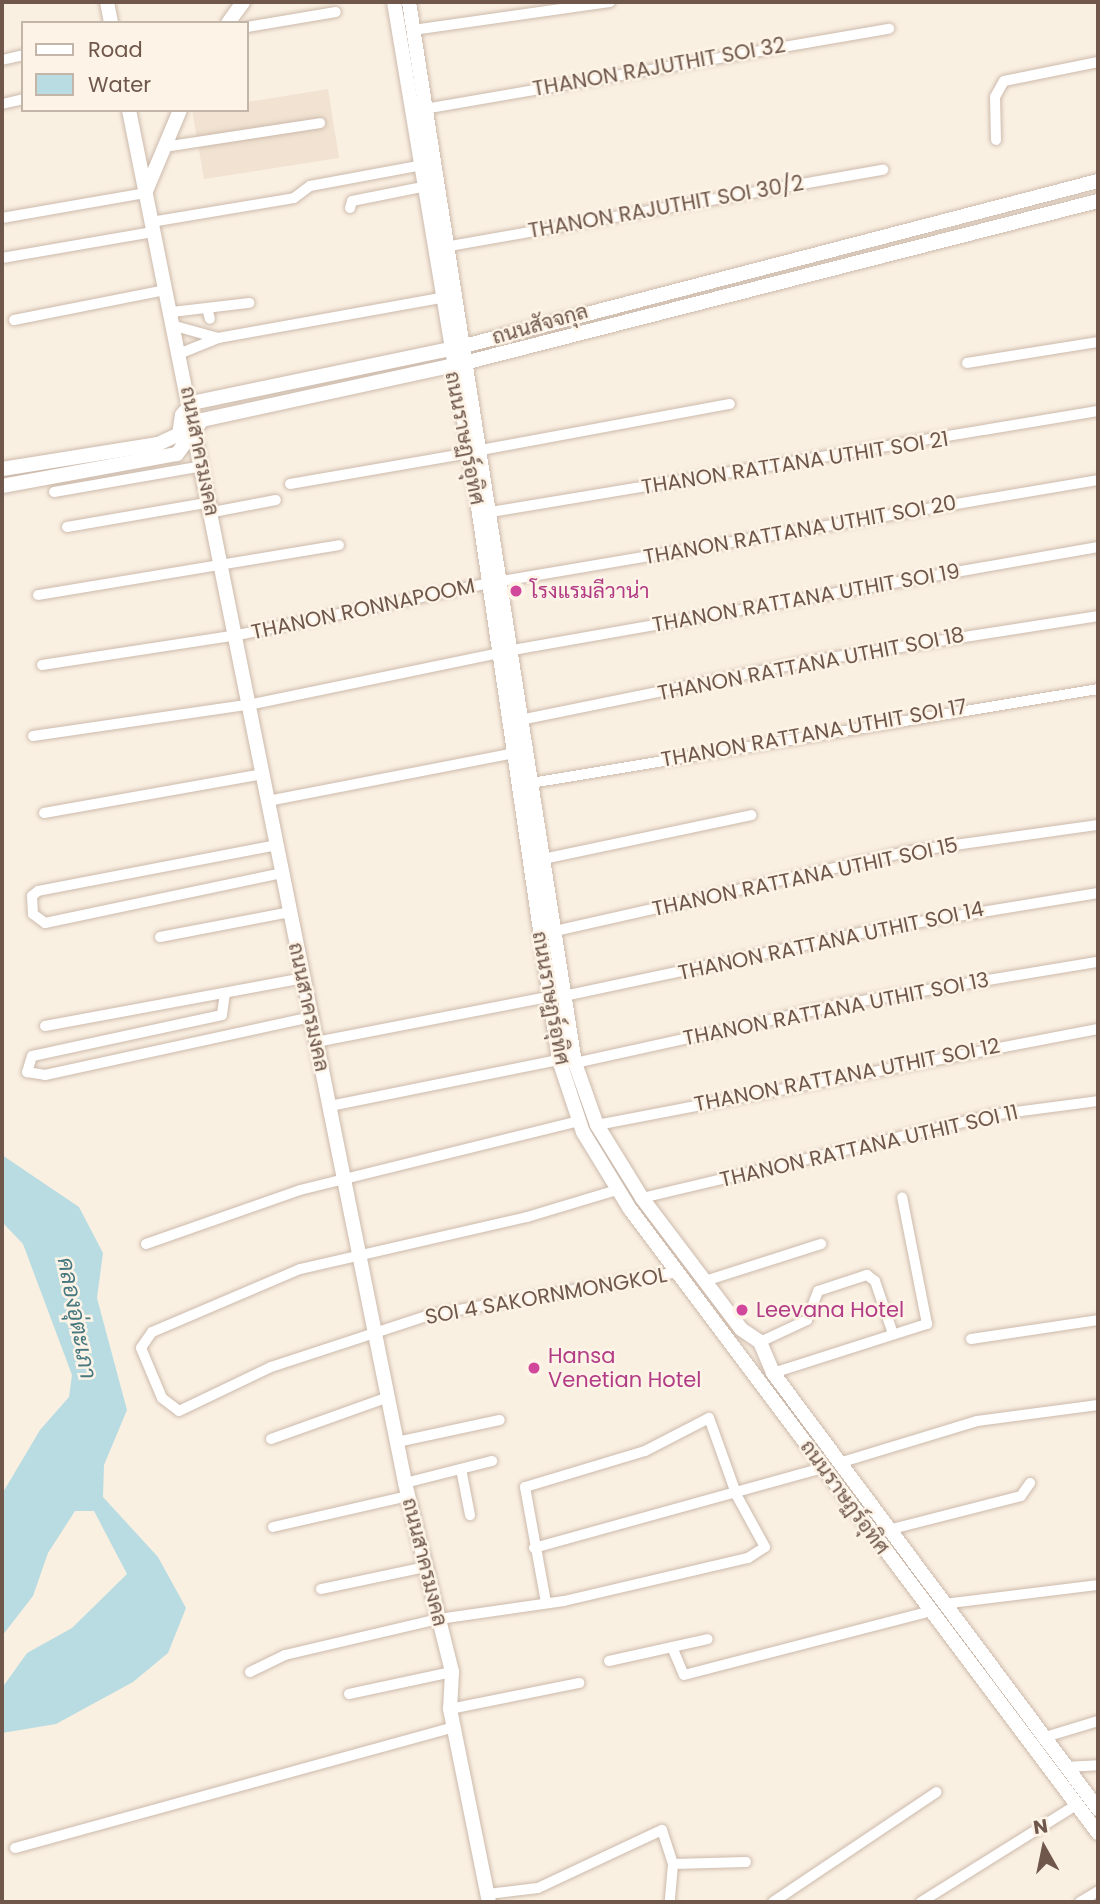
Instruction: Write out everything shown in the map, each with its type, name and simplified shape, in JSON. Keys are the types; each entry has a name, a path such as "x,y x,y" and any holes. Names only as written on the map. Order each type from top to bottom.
{"street":[{"path":"107,2 111,21"},
{"path":"229,21 243,2"},
{"name":"ถนนราษฏร์อุทิศ","path":"394,2 451,365 491,512 495,582"},
{"name":"ถนนราษฏร์อุทิศ","path":"409,2 430,108 468,362 475,452 506,652 515,753 532,830 543,859 575,1063 597,1125 642,1198 741,1329 760,1342 773,1373 1042,1738 1098,1809"},
{"path":"413,30 560,6 610,2"},
{"path":"248,27 336,12"},
{"name":"THANON RAJUTHIT SOI 32","path":"430,108 888,29"},
{"path":"2,60 21,55"},
{"path":"996,140 995,97 1004,81 1098,62"},
{"path":"2,104 21,99"},
{"name":"ถนนสาครมงคล","path":"129,112 253,704 262,774 406,1489 452,1672 450,1709 489,1898"},
{"path":"2,218 145,193 179,112"},
{"path":"164,148 320,123"},
{"path":"2,258 287,199 310,186 418,166"},
{"name":"THANON RAJUTHIT SOI 30/2","path":"450,246 883,170"},
{"name":"ถนนสัจจกุล","path":"192,403 464,346 1098,181"},
{"path":"350,208 352,201 422,187"},
{"name":"ถนนสัจจกุล","path":"195,426 468,362 1098,201"},
{"path":"15,320 166,290"},
{"path":"181,353 218,338 440,298"},
{"path":"173,319 207,308 249,303"},
{"path":"207,308 210,319"},
{"path":"173,319 218,338"},
{"path":"967,363 1098,342"},
{"path":"9,469 171,440 192,403"},
{"path":"290,484 730,404"},
{"name":"THANON RATTANA UTHIT SOI 21","path":"491,512 1098,411"},
{"path":"2,486 21,485 177,454 195,426"},
{"path":"54,492 203,466"},
{"name":"THANON RATTANA UTHIT SOI 20","path":"495,582 1098,480"},
{"path":"66,527 276,500"},
{"path":"38,595 339,545"},
{"name":"THANON RATTANA UTHIT SOI 19","path":"33,736 253,704 506,652 1098,547"},
{"name":"THANON RONNAPOOM","path":"42,665 238,635 495,582"},
{"name":"THANON RATTANA UTHIT SOI 18","path":"525,719 811,661 1098,616"},
{"name":"ถนนราษฏร์อุทิศ","path":"506,652 525,719 532,830 548,997 559,1060 579,1121 617,1190 928,1612 1098,1833"},
{"name":"THANON RATTANA UTHIT SOI 17","path":"531,783 1098,688"},
{"path":"268,801 515,753"},
{"path":"44,813 262,774"},
{"path":"543,859 751,815"},
{"name":"THANON RATTANA UTHIT SOI 15","path":"555,931 905,852 1098,825"},
{"path":"277,845 38,891 32,896 33,914 45,923 283,873"},
{"name":"THANON RATTANA UTHIT SOI 14","path":"564,996 905,924 1098,893"},
{"path":"160,937 290,912"},
{"name":"THANON RATTANA UTHIT SOI 13","path":"575,1063 843,1004 1098,962"},
{"path":"45,1026 303,978"},
{"path":"225,993 222,1015 32,1056 27,1072 45,1075 311,1017"},
{"path":"316,1042 548,997"},
{"name":"THANON RATTANA UTHIT SOI 12","path":"597,1125 1098,1029"},
{"path":"330,1106 559,1060"},
{"name":"THANON RATTANA UTHIT SOI 11","path":"642,1198 992,1115 1098,1101"},
{"path":"146,1244 344,1178 506,1144 579,1121"},
{"path":"359,1252 527,1217 617,1190"},
{"path":"773,1373 927,1324 902,1197"},
{"path":"705,1281 821,1244"},
{"name":"SOI 4 SAKORNMONGKOL","path":"359,1252 300,1269 152,1332 141,1348 173,1412 271,1367 375,1336 429,1315 677,1272"},
{"path":"760,1342 807,1321 818,1291 867,1275 875,1280 893,1334"},
{"path":"971,1339 1098,1320"},
{"path":"728,1339 741,1329"},
{"path":"271,1439 388,1397"},
{"path":"839,1463 977,1421 1098,1405"},
{"path":"250,1672 285,1655 439,1619 546,1603 747,1558 765,1547 737,1496 709,1418 645,1451 525,1488 546,1603"},
{"path":"397,1442 500,1420"},
{"path":"273,1527 492,1461"},
{"path":"534,1548 737,1496 822,1468"},
{"path":"461,1469 470,1515"},
{"path":"888,1530 1021,1496 1030,1483"},
{"path":"321,1588 425,1567"},
{"path":"943,1604 1098,1586"},
{"path":"672,1647 684,1675 928,1612"},
{"path":"609,1661 708,1639"},
{"path":"349,1694 452,1672"},
{"path":"450,1709 579,1683"},
{"path":"1042,1738 1098,1721"},
{"path":"15,1848 454,1727"},
{"path":"1065,1767 1098,1765"},
{"path":"773,1902 937,1792"},
{"path":"921,1902 1076,1805"},
{"path":"489,1898 538,1888 662,1830 673,1864 670,1902"},
{"path":"673,1864 746,1862"},
{"path":"1080,1902 1098,1891"}],"shaded area":[{"path":"328,89 339,158 204,179 192,112 248,112 248,102"}],"water":[{"name":"คลองอุ่ตะเภา","path":"2,1155 79,1207 103,1253 97,1298 127,1410 104,1465 103,1497 158,1557 186,1608 168,1653 133,1682 56,1724 2,1733 2,1688 27,1653 72,1628 127,1574 94,1511 75,1511 48,1553 33,1596 2,1636 2,1494 40,1430 69,1397 72,1375 23,1244 2,1222"}],"place":[{"name":"โรงแรมลีวาน่า","path":"516,591"},
{"name":"Leevana Hotel","path":"742,1310"},
{"name":"Hansa Venetian Hotel","path":"534,1368"}]}
